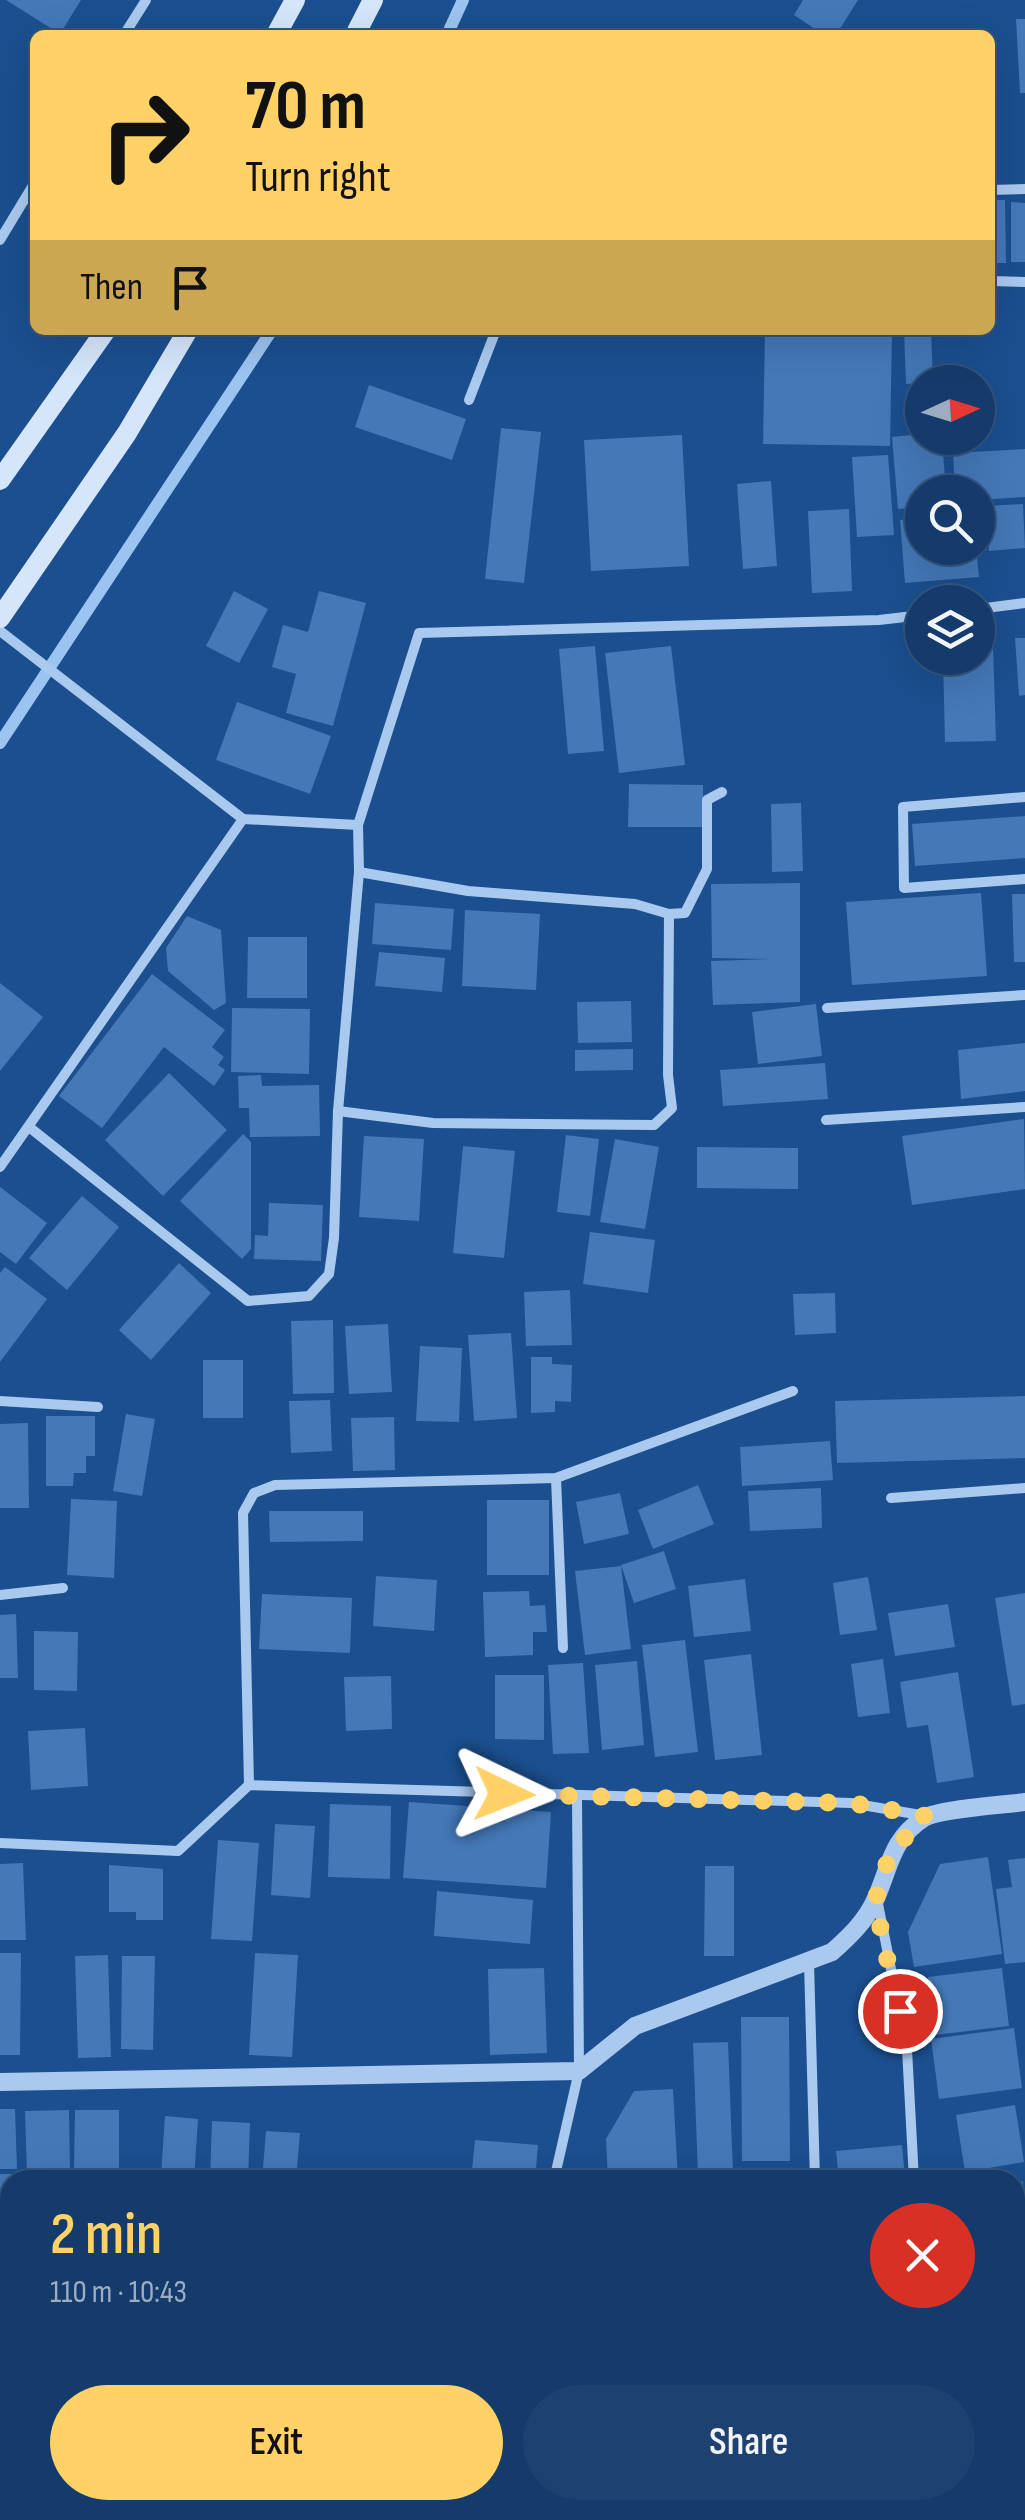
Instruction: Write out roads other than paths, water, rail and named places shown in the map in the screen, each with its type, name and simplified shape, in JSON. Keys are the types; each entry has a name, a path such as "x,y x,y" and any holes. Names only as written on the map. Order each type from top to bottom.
{"main road":[{"path":"279,30 295,0"},
{"path":"358,30 373,0"},
{"path":"0,480 102,335"},
{"path":"0,618 127,433 185,335"}],"street":[{"path":"127,30 146,0"},
{"path":"995,190 1025,188"},
{"path":"0,240 30,190"},
{"path":"995,281 1025,282"},
{"path":"469,400 494,335"},
{"path":"995,606 1025,603"},
{"path":"28,1127 248,1301 309,1296 329,1274 334,1238 338,1111 360,872 358,826 419,633 905,616"},
{"path":"0,631 243,819 358,826"},
{"path":"360,872 468,891 635,904 669,914 685,913 707,869 707,800 722,792"},
{"path":"1025,797 903,808 904,888 1025,878"},
{"path":"0,1167 243,819"},
{"path":"338,1111 433,1122 654,1124 672,1108 668,1075 669,914"},
{"path":"827,1008 1025,995"},
{"path":"826,1120 1025,1107"},
{"path":"249,1786 243,1513 254,1493 275,1484 556,1478 793,1390"},
{"path":"0,1402 98,1407"},
{"path":"556,1478 563,1648"},
{"path":"891,1498 1025,1488"},
{"path":"0,1595 64,1588"},
{"path":"0,1844 178,1851 249,1786 851,1803 926,1816 1025,1802"},
{"path":"556,2170 579,2070 577,1796"},
{"path":"0,2082 579,2070 635,2026 832,1952 855,1932 876,1898 884,1870 901,1840 926,1816"},
{"path":"876,1898 907,2049 913,2170"},
{"path":"809,1963 815,2170"}],"waterway":[{"path":"449,30 463,0"},
{"path":"0,743 269,335"}]}
